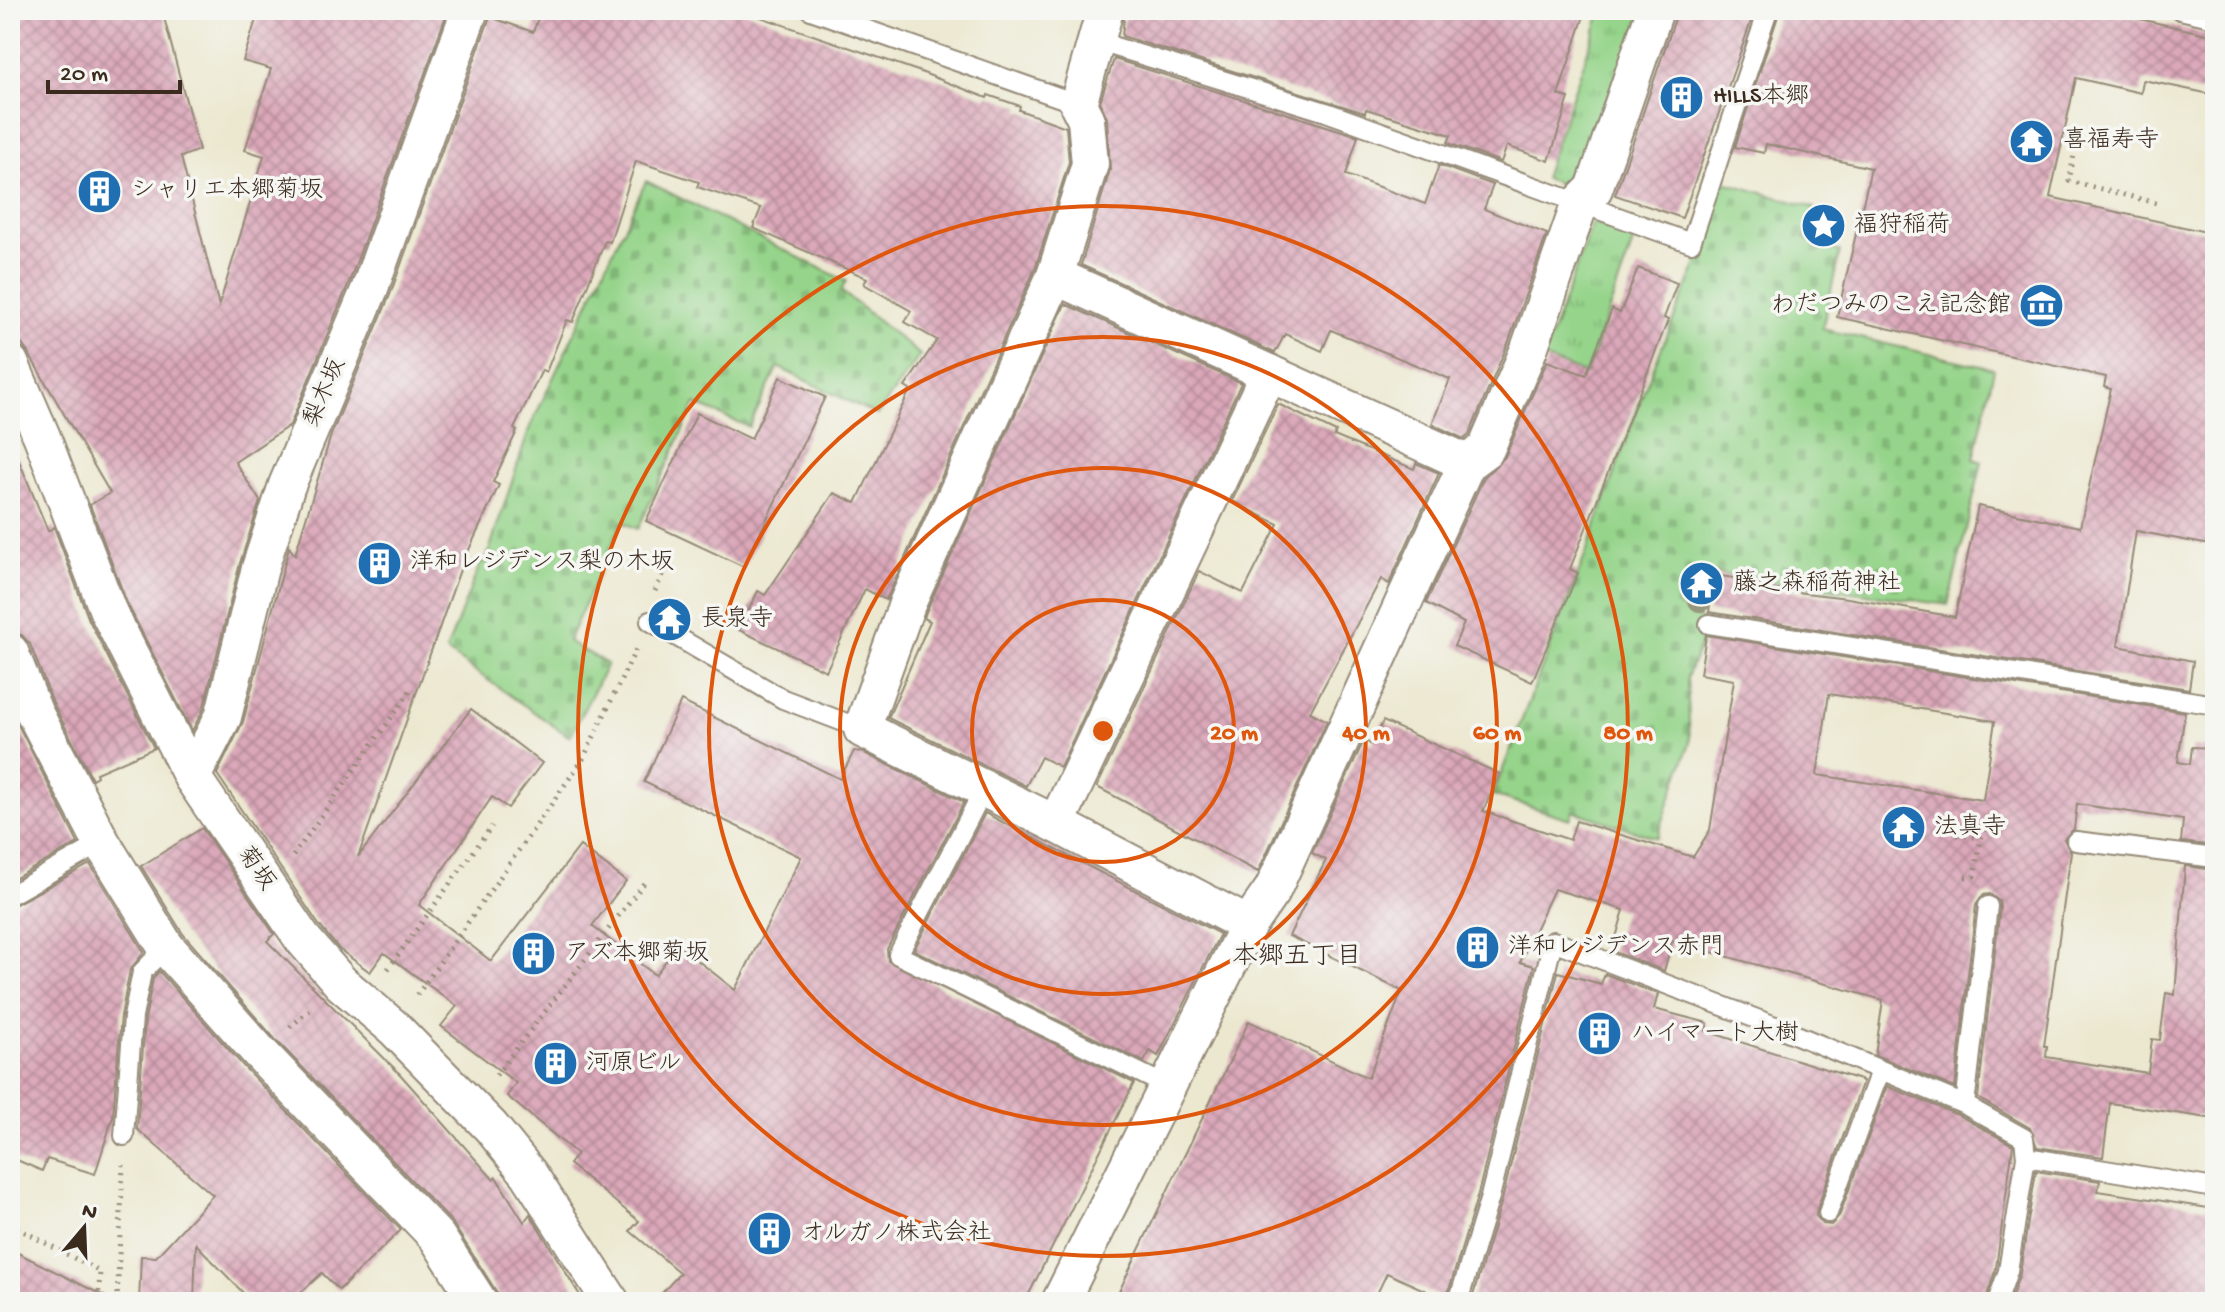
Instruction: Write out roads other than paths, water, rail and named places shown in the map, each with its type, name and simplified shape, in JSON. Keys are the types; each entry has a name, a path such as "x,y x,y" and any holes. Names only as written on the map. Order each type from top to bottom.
{"street":[{"name":"梨木坂","path":"192,777 223,717 260,568 287,485 370,288 470,10"},
{"path":"1060,1302 1248,925 1273,889 1467,463 1486,449 1517,378 1580,203 1594,189 1655,10"},
{"path":"1100,26 1078,104 1086,120 1090,164 1055,276 907,604 862,729 1056,824 1248,925"},
{"path":"1055,276 1467,463"},
{"name":"菊坂","path":"10,363 42,437 108,611 192,777 302,938 352,993 394,1028 471,1107 529,1174 611,1302"},
{"path":"1056,824 1269,373"},
{"path":"10,652 34,712 102,843 166,947 260,1053 437,1237 479,1302"}],"lane":[{"path":"811,10 1078,104"},
{"path":"1100,26 1326,112 1691,243 1768,10"},
{"path":"2180,10 2215,18"},
{"path":"650,621 783,699 862,729"},
{"path":"1709,624 2215,705"},
{"path":"984,789 898,955 1167,1086"},
{"path":"2076,841 2215,858"},
{"path":"10,895 102,843"},
{"path":"1965,1105 1988,906"},
{"path":"1458,1302 1490,1197 1553,941 1762,1020 1965,1105 2024,1138 2026,1157 2008,1271 1997,1302"},
{"path":"124,1136 133,1017 142,972 166,947"},
{"path":"1828,1213 1880,1071"},
{"path":"2026,1157 2215,1188"}],"place":[{"name":"HILLS本郷","path":"1682,97"},
{"name":"喜福寿寺","path":"2032,141"},
{"name":"シャリエ本郷菊坂","path":"100,191"},
{"name":"福狩稲荷","path":"1823,226"},
{"name":"わだつみのこえ記念館","path":"2042,306"},
{"name":"洋和レジデンス梨の木坂","path":"379,563"},
{"name":"藤之森稲荷神社","path":"1702,584"},
{"name":"長泉寺","path":"670,620"},
{"name":"法真寺","path":"1903,828"},
{"name":"洋和レジデンス赤門","path":"1477,948"},
{"name":"アズ本郷菊坂","path":"534,954"},
{"name":"ハイマート大樹","path":"1600,1034"},
{"name":"河原ビル","path":"555,1064"},
{"name":"オルガノ株式会社","path":"770,1234"}],"district":[{"name":"本郷五丁目","path":"1297,958"}]}
